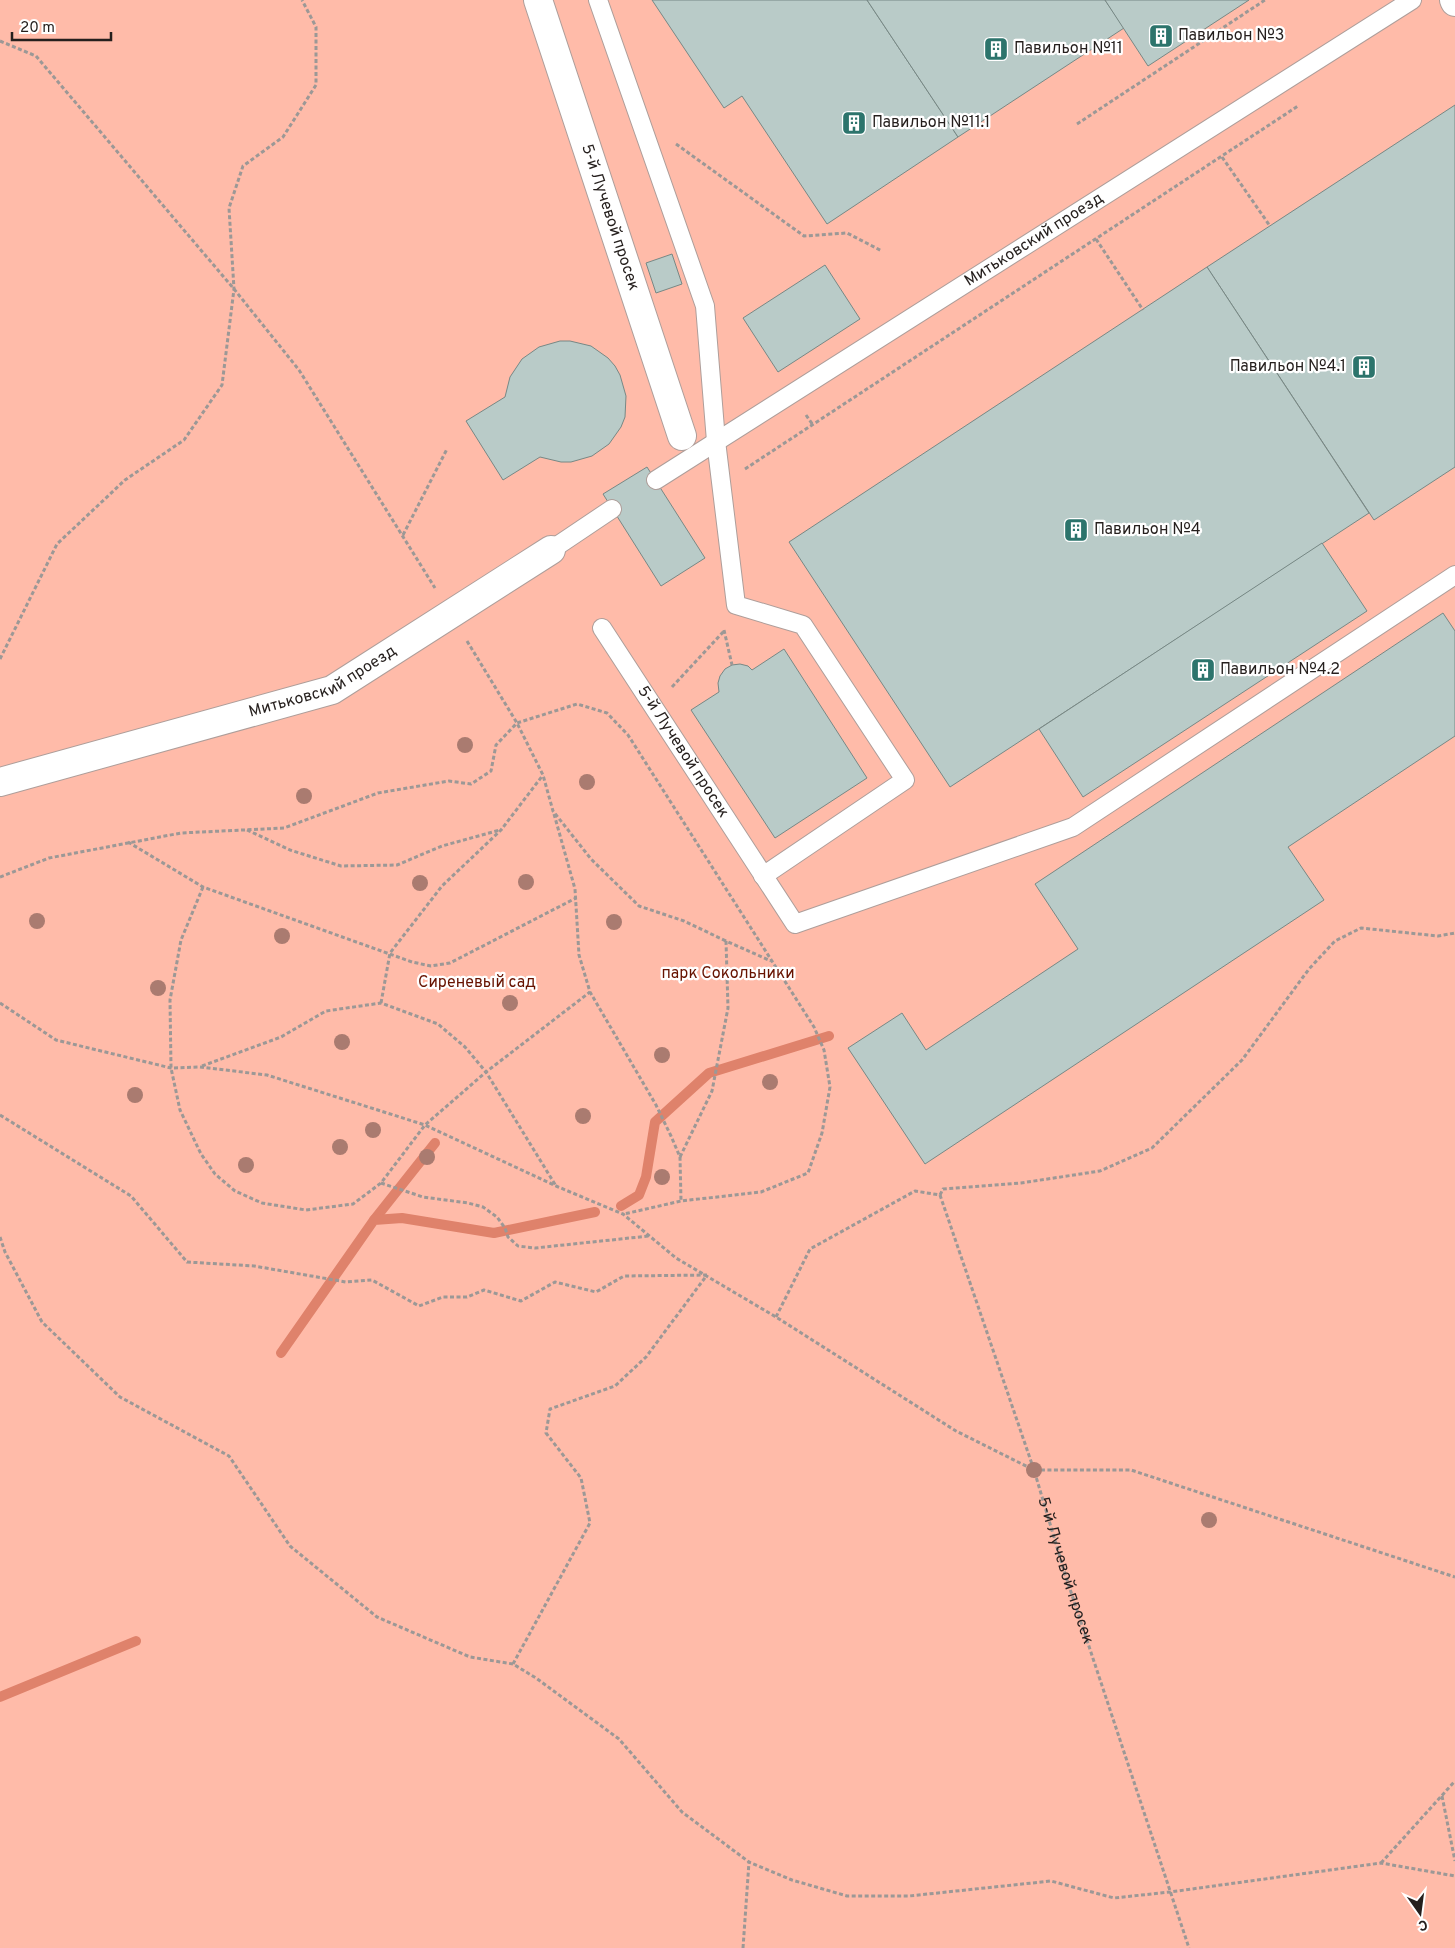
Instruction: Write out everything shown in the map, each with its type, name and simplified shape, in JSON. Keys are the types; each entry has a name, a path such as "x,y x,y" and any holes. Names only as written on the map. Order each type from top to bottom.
{"street":[{"name":"5-й Лучевой просек","path":"538,0 682,436"},
{"name":"Митьковский проезд","path":"0,782 332,690 551,550"}],"lane":[{"path":"598,0 705,306 716,441 736,605 803,625 905,780 763,876"},
{"name":"Митьковский проезд","path":"656,480 1412,0"},
{"name":"Митьковский проезд","path":"551,550 612,509"},
{"name":"5-й Лучевой просек","path":"602,628 795,924 1073,827 1455,575"}],"path":[{"path":"0,659 57,544 125,480 184,440 222,385 234,289 229,208 243,166 284,137 316,85 316,26 302,0"},
{"path":"1077,124 1265,0"},
{"path":"0,41 36,56 234,289 300,370 517,723 543,775 554,811 576,898 579,955 590,992 672,1136 680,1157 681,1201"},
{"path":"722,484 1305,102"},
{"path":"638,114 804,236 847,233 882,251"},
{"path":"1222,156 1270,226"},
{"path":"1096,238 1143,310"},
{"path":"403,536 447,449"},
{"path":"650,702 677,685 724,631 736,605"},
{"path":"724,631 732,665"},
{"path":"0,877 49,858 128,842 181,833 284,828 378,793 449,781 470,784 491,771 496,745 517,723 577,704 607,713 628,735 814,1028 824,1050 830,1087 822,1133 808,1173 761,1192 681,1201 623,1214"},
{"path":"381,1003 390,953 442,886 501,830 543,775"},
{"path":"554,811 591,859 640,906 684,921 771,962"},
{"path":"246,830 290,850 341,866 397,866 442,846 501,830"},
{"path":"128,842 203,887 412,962 431,966 450,963 576,898"},
{"path":"203,887 181,940 170,1000 172,1068 180,1110 201,1154 216,1174 234,1191 262,1203 306,1210 354,1204 381,1183 425,1125 486,1072 590,992"},
{"path":"776,1317 810,1249 915,1191 940,1195 943,1189 1021,1183 1100,1171 1152,1148 1242,1060 1309,969 1335,941 1361,928 1438,936 1455,933"},
{"path":"680,1157 712,1092 728,1008 726,941"},
{"path":"0,1003 56,1040 172,1068 200,1067 266,1075 425,1125 556,1186 623,1214 676,1258 776,1317 956,1431 1034,1470 1130,1470 1455,1577"},
{"path":"200,1067 281,1037 326,1011 381,1003 438,1024 465,1047 486,1072 556,1186"},
{"path":"0,1115 132,1196 187,1262 254,1266 346,1282 372,1280 419,1306 443,1298 467,1297 484,1290 522,1301 554,1282 596,1292 624,1276 707,1275"},
{"path":"381,1183 423,1196 468,1202 483,1207 497,1217 505,1228 508,1237 518,1246 535,1248 649,1236"},
{"name":"5-й Лучевой просек","path":"940,1195 1034,1470 1065,1574 1189,1948"},
{"path":"0,1237 5,1252 42,1322 120,1397 229,1456 290,1546 377,1618 470,1657 513,1664 536,1678 619,1739 682,1812 749,1862 792,1880 847,1896 909,1896 1052,1881 1114,1898 1381,1863 1455,1876"},
{"path":"513,1664 590,1523 581,1478 546,1432 550,1409 615,1386 646,1357 707,1275"},
{"path":"1381,1863 1455,1782"},
{"path":"1442,1795 1455,1861"},
{"path":"744,1948 749,1862"}],"green space":[{"name":"парк Сокольники","path":"0,0 1455,0 1455,1948 0,1948"}],"building":[{"name":"Павильон №11.1","path":"652,0 867,0 958,137 827,224 742,96 724,108"},
{"name":"Павильон №11","path":"867,0 1105,0 1124,28 958,137"},
{"name":"Павильон №3","path":"1105,0 1249,0 1148,66"},
{"name":"Павильон №4.1","path":"1455,105 1455,467 1374,520 1207,267"},
{"path":"672,254 682,284 656,293 646,263"},
{"path":"825,265 860,319 778,372 743,318"},
{"name":"Павильон №4","path":"1207,267 1369,513 950,787 789,542"},
{"path":"560,341 570,341 591,346 608,358 615,366 620,375 626,396 625,417 621,427 609,444 592,456 571,462 561,462 540,457 503,480 466,421 505,397 510,377 522,359 539,347"},
{"path":"647,467 705,558 661,586 603,494"},
{"name":"Павильон №4.2","path":"1322,543 1367,611 1083,797 1039,729"},
{"path":"1443,613 1455,631 1455,736 1288,847 1324,900 925,1164 848,1048 902,1013 926,1050 1078,949 1035,884"},
{"path":"784,649 867,778 775,838 691,710 719,692 718,683 725,669 732,665 740,664 748,666 752,670"}],"waterway":[{"path":"621,1206 639,1195 646,1177 655,1122 709,1073 829,1036"},
{"path":"374,1220 435,1143"},
{"path":"281,1353 374,1220 402,1218 494,1233 595,1212"},
{"path":"0,1697 136,1641"}],"place":[{"name":"Павильон №3","path":"1161,36"},
{"name":"Павильон №11","path":"996,49"},
{"name":"Павильон №11.1","path":"854,123"},
{"name":"Павильон №4.1","path":"1364,367"},
{"name":"Павильон №4","path":"1076,530"},
{"name":"Павильон №4.2","path":"1203,670"}],"park label":[{"name":"Сиреневый сад","path":"477,983"}]}
